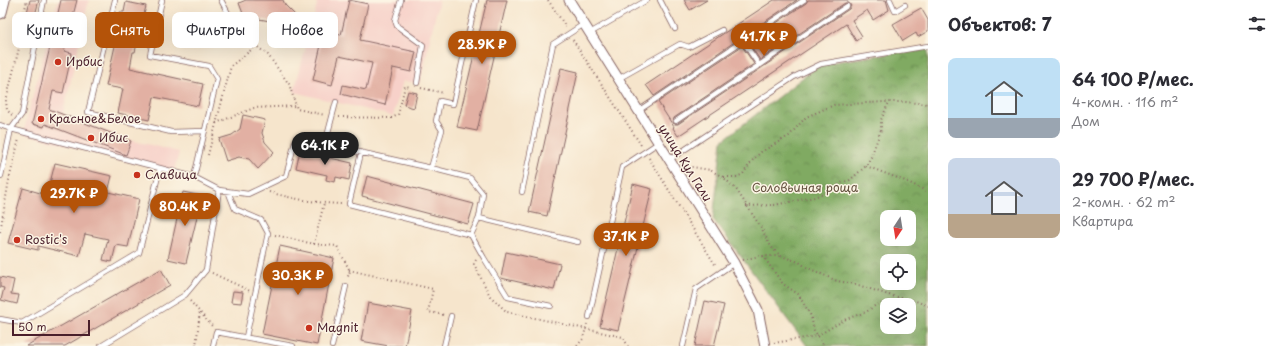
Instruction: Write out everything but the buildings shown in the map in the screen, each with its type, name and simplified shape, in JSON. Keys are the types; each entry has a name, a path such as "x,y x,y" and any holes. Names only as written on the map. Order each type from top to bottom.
{"main road":[{"path":"0,12 3,0"}],"street":[{"name":"улица Кул Гали","path":"569,0 734,263 758,310 765,346"}],"lane":[{"path":"1,176 11,129 22,114 44,0"},
{"path":"115,0 88,112 171,132 205,131"},
{"path":"162,0 150,55 209,66 217,79 194,177"},
{"path":"221,0 227,12"},
{"path":"401,0 395,20 397,26 423,46 418,85"},
{"path":"431,168 442,130 436,121 440,101 453,104 476,0"},
{"path":"590,34 647,0"},
{"path":"660,0 675,29"},
{"path":"638,111 804,0"},
{"path":"890,0 896,11 905,5"},
{"path":"676,121 847,6"},
{"path":"522,192 553,44 584,24"},
{"path":"618,79 680,44 689,47 722,30"},
{"path":"743,41 759,65"},
{"path":"669,160 794,77 821,64 928,46"},
{"path":"325,144 336,102"},
{"path":"0,125 21,132 194,177 219,190 248,194 286,176 296,138 470,178 483,194 478,218 472,235 508,297 551,306"},
{"path":"590,317 622,167 658,143"},
{"path":"361,152 349,204 472,235"},
{"path":"0,319 22,323 139,253 160,168"},
{"path":"101,346 185,295 206,270 219,190"},
{"path":"228,191 235,209 261,220 268,233 246,337"},
{"path":"478,218 578,242"},
{"path":"683,346 696,289 734,263"},
{"path":"332,346 346,286"},
{"path":"444,346 451,316"},
{"path":"213,346 216,332 293,346"}],"path":[{"path":"17,120 7,110 6,101 20,44 22,23 27,0"},
{"path":"548,0 720,273"},
{"path":"207,159 231,66 254,48"},
{"path":"259,48 268,55 289,84 297,109 332,117 392,118 398,115 405,86 412,87"},
{"path":"418,85 454,97"},
{"path":"746,206 774,205 826,193 843,182 850,180 866,166 871,157 880,130 881,120 889,102"},
{"path":"723,177 737,177 743,174 760,152 789,136 806,117 834,105 889,102 928,104"},
{"path":"216,123 254,108 296,106"},
{"path":"0,232 9,180 21,132"},
{"path":"676,170 686,166 694,167 710,170 723,177 736,189 762,229 770,245 781,256"},
{"path":"866,166 908,182 928,192"},
{"path":"258,189 283,196 324,203 349,204"},
{"path":"314,244 324,203"},
{"path":"268,233 314,244 337,246 350,271 346,286"},
{"path":"763,256 783,284 798,294 811,316 814,330 824,346"},
{"path":"734,263 746,258 781,256 799,262 810,269 837,281 855,284 902,298"},
{"path":"206,270 256,294"},
{"path":"349,270 433,289 428,312 451,316"},
{"path":"185,295 216,332"},
{"path":"916,302 928,306"},
{"path":"765,346 818,336 846,319 866,312 880,304"},
{"path":"196,346 200,312"},
{"path":"577,346 582,339 590,317"},
{"path":"586,328 623,337 628,346"}],"shaded area":[{"name":"Ирбис","path":"58,0 89,0 86,12 55,12"},
{"path":"315,0 439,0 420,83 403,81 393,116 294,92 306,48 338,48 338,12 315,12 317,4"},
{"name":"Ирбис","path":"45,48 78,48 61,123 179,152 174,171 23,134"}],"green space":[{"name":"Соловьиная роща","path":"928,48 928,346 807,346 713,219 722,141 820,64"}],"place":[{"name":"Ирбис","path":"58,62"},
{"name":"Красное&Белое","path":"41,119"},
{"name":"Ибис","path":"91,138"},
{"name":"Славица","path":"137,175"},
{"name":"Rostic's","path":"17,240"},
{"name":"Magnit","path":"309,328"}]}
